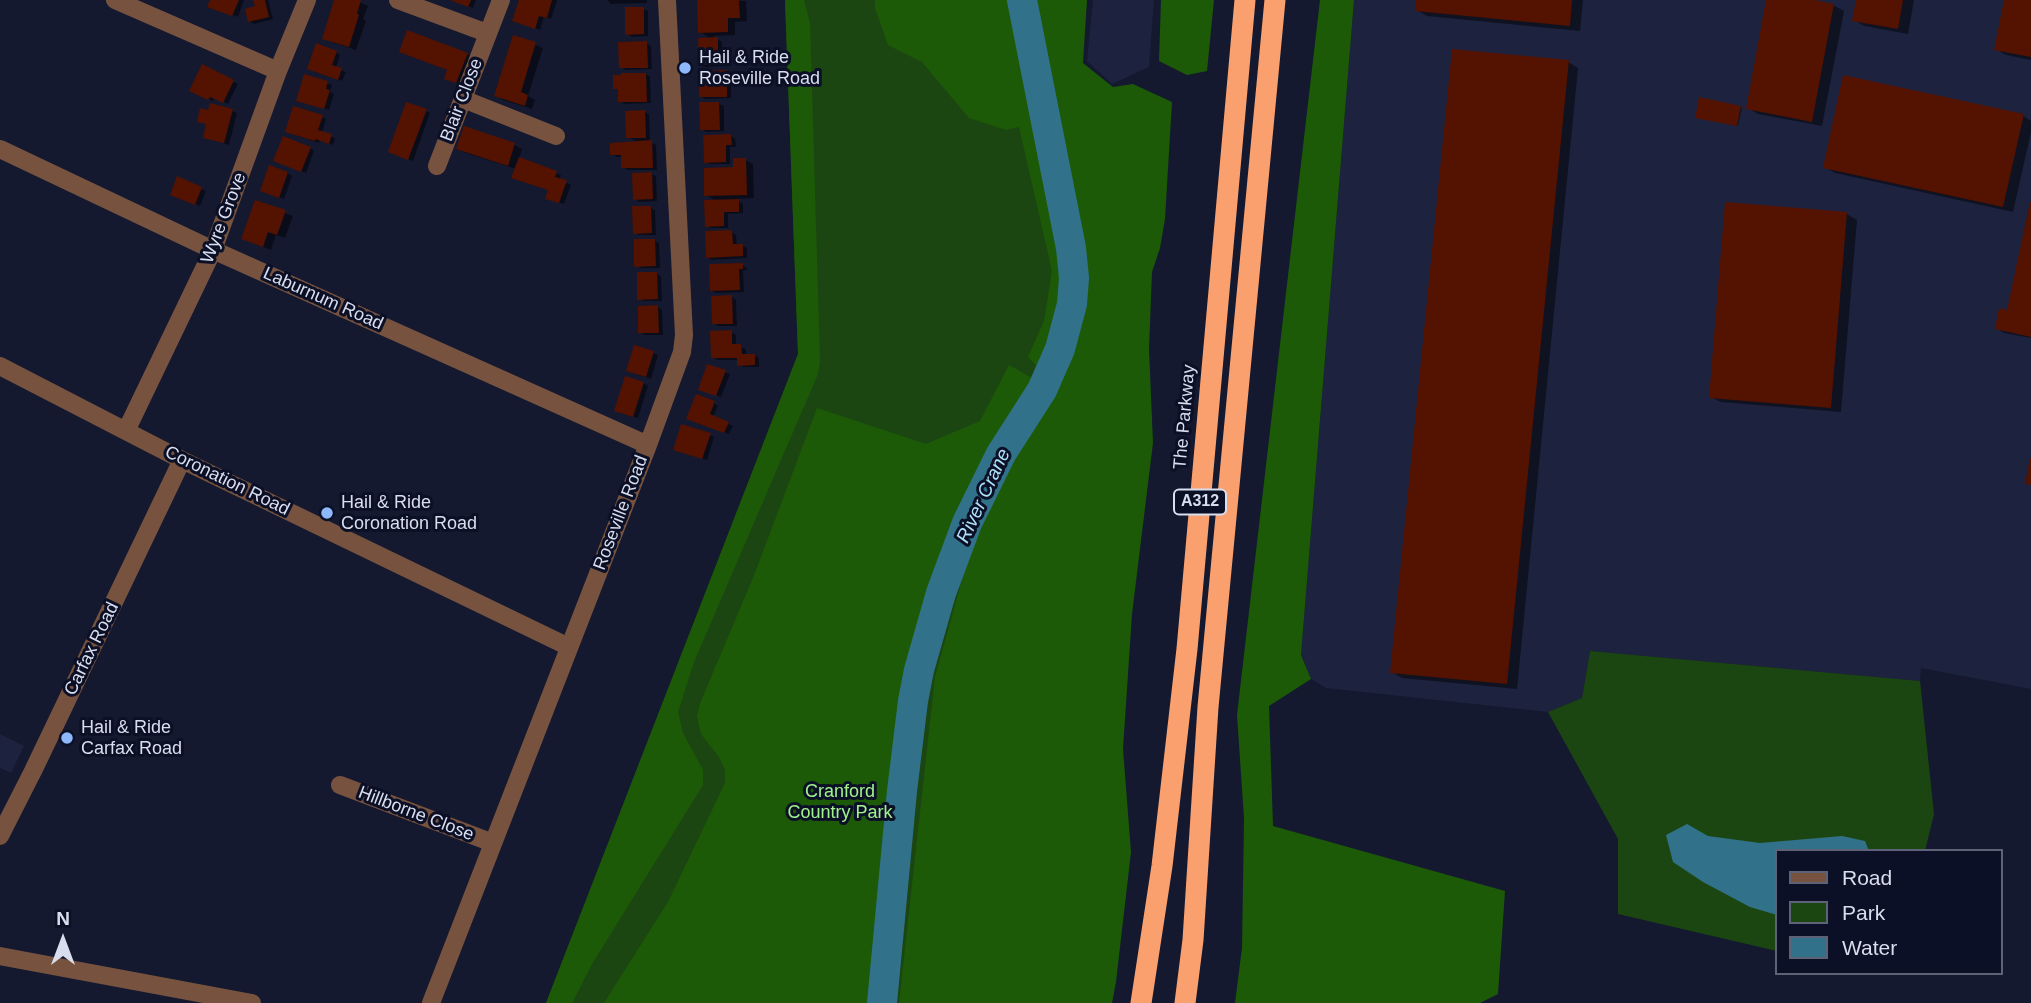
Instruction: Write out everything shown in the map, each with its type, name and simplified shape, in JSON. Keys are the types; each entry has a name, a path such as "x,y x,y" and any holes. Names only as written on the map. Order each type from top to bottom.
{"highway":[{"name":"The Parkway","path":"1141,1003 1162,866 1187,649 1245,0"},
{"name":"A312","path":"1185,1003 1194,940 1208,706 1275,0"}],"street":[{"path":"115,0 278,71"},
{"name":"Wyre Grove","path":"126,430 213,250 278,71 307,0"},
{"path":"398,0 487,33"},
{"name":"Blair Close","path":"437,166 501,0"},
{"name":"Roseville Road","path":"431,1003 682,352 684,335 667,0"},
{"path":"463,99 556,136"},
{"name":"Laburnum Road","path":"0,149 213,250 648,445"},
{"name":"Coronation Road","path":"0,366 182,460 569,647"},
{"name":"Carfax Road","path":"0,836 182,460"},
{"name":"Hillborne Close","path":"340,785 493,843"},
{"path":"0,956 252,1003"}],"shaded area":[{"path":"1093,0 1154,0 1149,67 1112,84 1087,61"},
{"path":"1354,0 2031,0 2031,689 1921,668 1920,681 1590,651 1582,698 1548,712 1326,688 1311,679 1301,655"},
{"path":"0,734 24,746 11,773 0,768"}],"green space":[{"name":"Cranford Country Park","path":"785,0 1010,0 1068,275 1064,306 1049,354 1033,392 1060,403 1069,1003 546,1003 798,354"},
{"path":"785,0 804,0 810,23 820,361 818,374 694,662 678,712 683,733 703,770 703,785 592,964 572,1003 546,1003 798,354"},
{"path":"875,0 1016,0 1068,275 1064,306 1042,371 1028,357 1044,321 1052,271 1019,127 1006,130 969,118 922,62 888,45 875,8"},
{"path":"1036,0 1087,0 1083,63 1113,87 1133,84 1172,102 1165,219 1152,272 1149,349 1153,443 1132,614 1123,749 1131,852 1116,982 1112,1003 899,1003 935,677 969,555 1014,458 1062,378 1082,306 1083,252"},
{"path":"1161,0 1214,0 1207,71 1187,75 1159,61"},
{"path":"1320,0 1354,0 1301,655 1311,679 1269,706 1273,826 1505,891 1498,994 1480,1003 1235,1003 1242,948 1244,818 1237,715"},
{"path":"1009,365 1037,381 1033,392 993,452 959,524 934,593 913,670 907,700 876,1003 604,1003 668,902 725,783 725,770 719,757 701,734 697,716 755,573 817,408 926,444 980,421"},
{"path":"1590,651 1920,681 1934,814 1925,849 1776,849 1776,951 1618,914 1618,839 1548,712 1582,698"}],"water":[{"path":"1687,824 1708,836 1760,843 1842,836 1865,841 1868,849 1776,849 1776,915 1750,907 1703,882 1673,862 1666,835"}],"building":[{"path":"210,0 239,0 232,16 207,7"},
{"path":"253,0 265,0 269,17 248,22 245,9 255,6"},
{"path":"334,0 361,0 349,47 322,39"},
{"path":"450,0 471,0 468,7"},
{"path":"519,0 552,0 547,18 539,16 535,29 512,21"},
{"path":"697,0 739,0 740,18 728,18 728,32 698,33"},
{"path":"1416,0 1572,0 1570,26 1415,11"},
{"path":"1766,0 1815,0 1834,4 1812,122 1746,109"},
{"path":"1856,0 1903,0 1898,29 1852,21"},
{"path":"2004,0 2031,0 2031,57 1994,50"},
{"path":"625,7 644,7 644,34 625,35"},
{"path":"407,30 468,53 456,83 444,79 447,70 399,52"},
{"path":"513,35 536,42 521,92 528,95 525,106 494,96"},
{"path":"718,37 718,51 727,51 727,64 699,65 698,38"},
{"path":"647,41 648,68 619,68 618,42"},
{"path":"316,43 337,51 332,65 342,68 338,80 307,69"},
{"path":"1452,49 1569,60 1507,684 1390,673"},
{"path":"202,64 234,80 223,103 210,97 208,100 189,91"},
{"path":"727,70 727,97 699,97 698,71"},
{"path":"646,73 647,102 618,102 618,89 613,89 613,75"},
{"path":"304,74 328,81 326,89 330,90 324,109 296,101"},
{"path":"1843,75 2024,114 2003,207 1823,168"},
{"path":"1699,97 1741,106 1737,126 1695,118"},
{"path":"406,102 427,109 408,160 388,152"},
{"path":"699,102 719,102 720,130 700,130"},
{"path":"210,103 233,109 224,143 203,138 206,124 197,122 200,108 208,110"},
{"path":"293,106 323,115 318,130 332,134 329,144 285,132"},
{"path":"645,110 646,138 626,138 625,111"},
{"path":"464,126 515,143 508,166 456,149"},
{"path":"731,134 732,145 726,145 726,162 704,163 703,135"},
{"path":"283,136 311,147 301,172 273,161"},
{"path":"652,140 653,168 621,168 621,155 610,155 610,143"},
{"path":"519,157 557,171 555,177 567,180 559,203 545,199 548,190 511,178"},
{"path":"733,158 746,158 747,195 704,196 704,168 733,167"},
{"path":"269,165 288,172 279,198 260,191"},
{"path":"652,172 653,199 633,200 632,173"},
{"path":"177,176 202,187 195,205 170,195"},
{"path":"739,199 739,212 724,212 724,226 705,227 704,200"},
{"path":"255,200 286,210 277,235 268,232 263,247 241,239"},
{"path":"1725,202 1847,212 1831,408 1709,398"},
{"path":"2030,202 2031,337 1995,329 1999,308 2007,310"},
{"path":"632,206 651,206 652,233 633,234"},
{"path":"732,230 733,244 743,244 743,256 706,258 705,231"},
{"path":"634,239 655,239 656,266 634,267"},
{"path":"743,263 743,269 739,269 740,290 710,291 709,264"},
{"path":"637,272 657,272 658,299 637,300"},
{"path":"732,295 733,324 712,324 711,296"},
{"path":"658,305 659,333 638,333 638,306"},
{"path":"732,330 732,344 741,344 742,354 755,354 755,365 737,366 737,358 711,358 710,331"},
{"path":"634,345 654,351 646,377 626,371"},
{"path":"707,364 726,370 716,396 698,390"},
{"path":"625,376 644,382 633,417 614,411"},
{"path":"696,394 715,401 710,414 729,422 724,433 686,419"},
{"path":"681,424 711,433 702,459 673,450"},
{"path":"2031,458 2031,485 2025,484"}],"waterway":[{"name":"River Crane","path":"882,1003 902,791 919,670 941,593 967,523 1001,454 1042,390 1060,349 1072,304 1074,278 1071,248 1022,0"}],"place":[{"name":"Hail & Ride Roseville Road","path":"685,68"},
{"name":"Hail & Ride Coronation Road","path":"327,513"},
{"name":"Hail & Ride Carfax Road","path":"67,738"}]}
